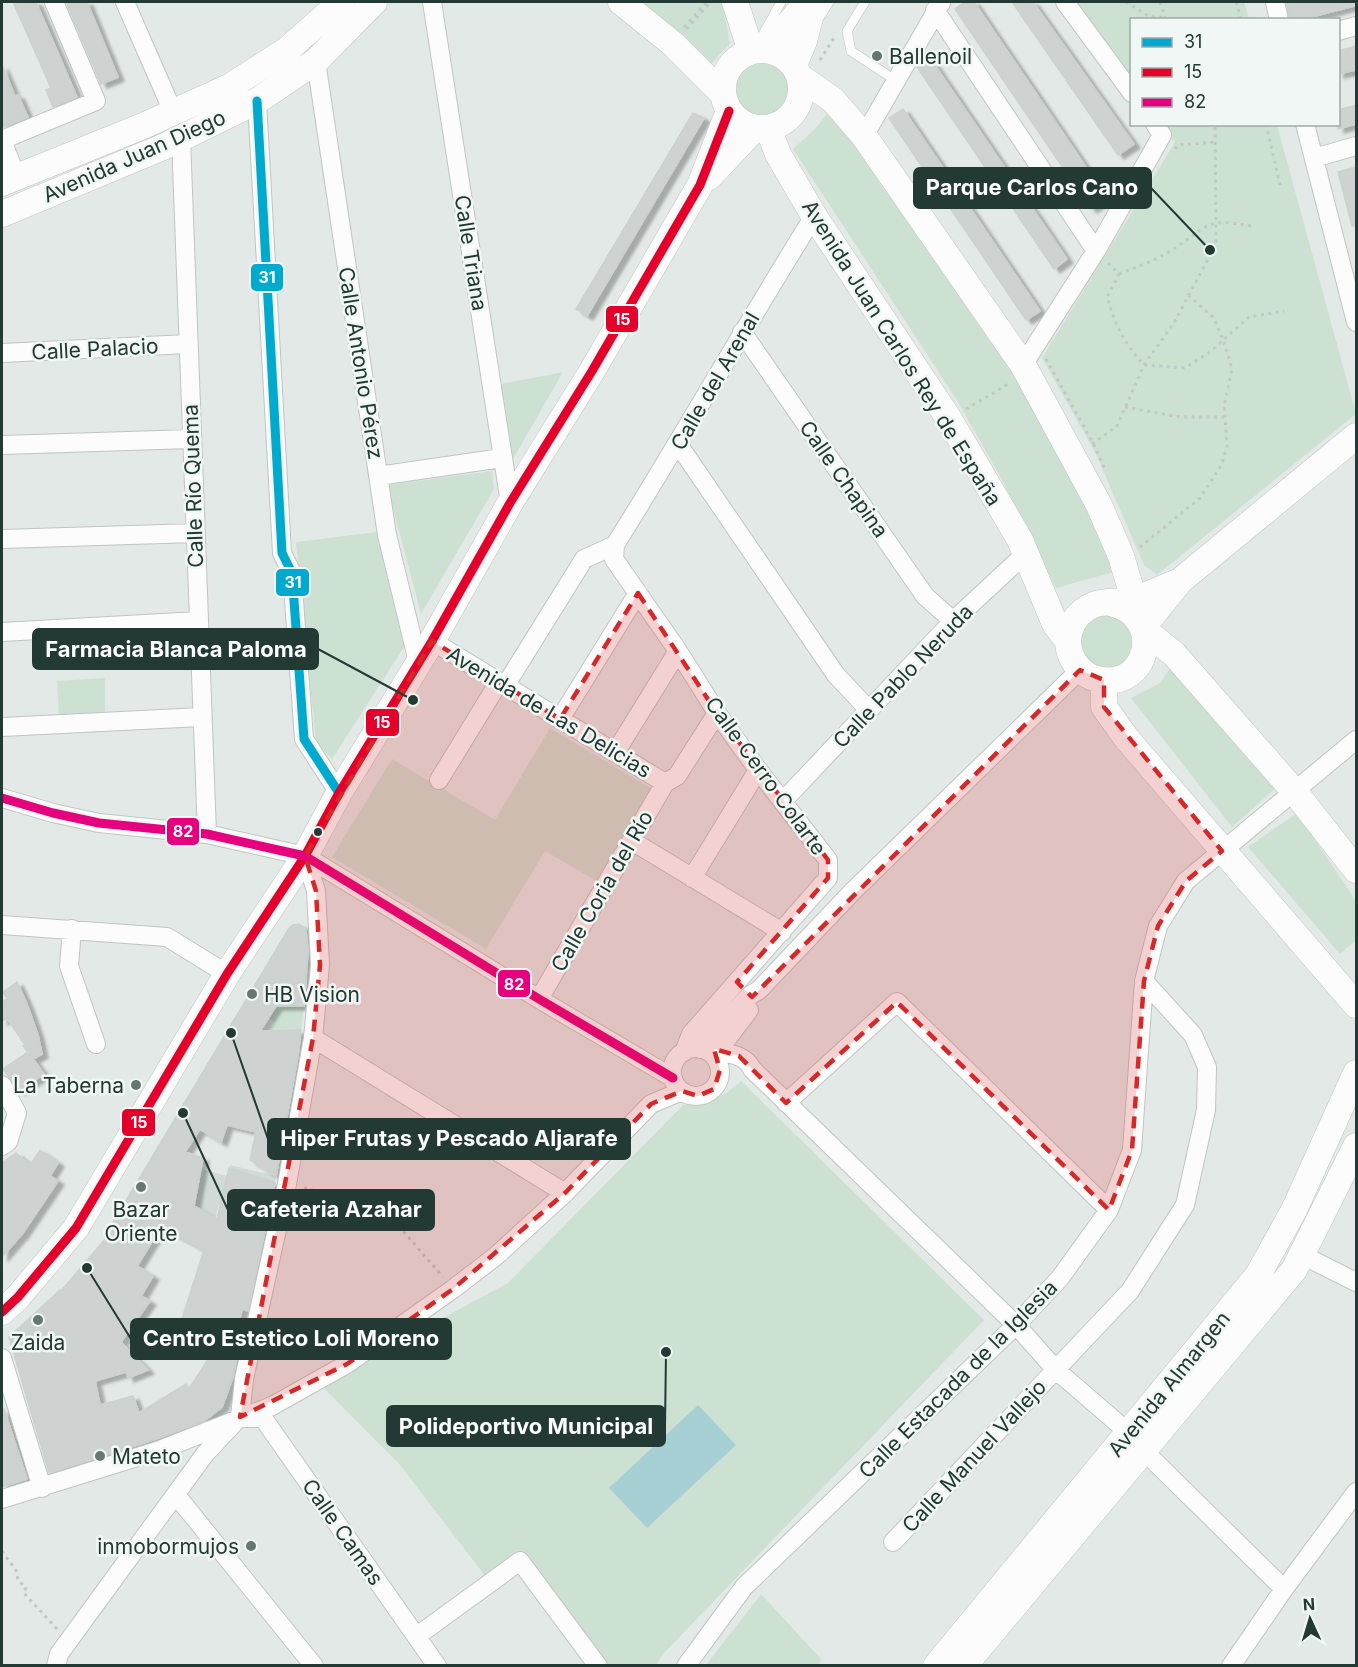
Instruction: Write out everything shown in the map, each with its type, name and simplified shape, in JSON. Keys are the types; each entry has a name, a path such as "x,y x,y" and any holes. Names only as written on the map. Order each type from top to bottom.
{"street":[{"path":"9,179 2,140 96,101 54,2"},
{"path":"124,2 172,112"},
{"name":"Avenida Juan Diego","path":"9,179 143,126 231,86 287,50 341,2"},
{"name":"Avenida Juan Diego","path":"2,214 181,138 257,101 316,61 375,2"},
{"name":"Calle Triana","path":"432,2 510,503"},
{"path":"621,2 673,44 726,102 736,119 762,128 781,124 792,115 799,104 802,91 797,71 814,2"},
{"path":"735,2 757,51"},
{"path":"2,1312 18,1297 76,1228 227,974 305,856 339,793 425,651 510,503 592,371 700,186 726,102 723,82 727,71 734,62 757,51 807,2"},
{"path":"1065,2 1130,92"},
{"path":"1275,2 1279,18"},
{"path":"864,136 939,6 1096,251"},
{"path":"1340,30 1356,26"},
{"path":"757,51 787,58 797,71 833,100 864,136 1032,366 1083,450 1099,505 1128,547 1141,579 1156,583 1180,581"},
{"name":"Calle Antonio Pérez","path":"316,61 387,535 425,651"},
{"path":"257,101 282,554 292,573 304,739 339,793"},
{"path":"1032,366 1162,135 1156,126"},
{"path":"1306,126 1356,322"},
{"path":"700,186 762,128"},
{"name":"Avenida Juan Carlos Rey de España","path":"762,128 814,216 949,418 1020,540 1055,624 1068,641"},
{"name":"Calle Río Quema","path":"181,138 207,834"},
{"path":"1314,158 1356,146"},
{"name":"Calle del Arenal","path":"615,545 814,216"},
{"name":"Calle Chapina","path":"742,332 925,596 953,621"},
{"name":"Calle Palacio","path":"2,353 188,344"},
{"path":"2,445 191,439"},
{"path":"678,444 836,675 869,710"},
{"path":"1135,616 1354,444"},
{"path":"378,476 502,458"},
{"path":"2,539 195,533"},
{"path":"439,780 584,559 615,545"},
{"name":"Calle Cerro Colarte","path":"615,545 614,559 678,651 717,713 828,860 828,878 691,1034 708,1056"},
{"path":"1128,547 1135,616 1146,640 1144,653 1138,665 1129,674 1117,680 1091,677 1080,670 1073,661 1068,641 1070,628 1086,609 1098,604 1135,616 1171,651 1294,791 1356,870"},
{"name":"Calle Pablo Neruda","path":"783,801 953,621 1025,554"},
{"path":"560,719 638,593"},
{"path":"2,632 198,621"},
{"name":"Avenida de Las Delicias","path":"425,651 502,684 665,783"},
{"path":"615,753 678,651"},
{"path":"708,1056 755,1001 759,990 852,892 1080,670"},
{"path":"1104,680 1104,707 1127,739 1356,1005"},
{"name":"Calle Coria del Río","path":"539,999 665,783 677,776 717,713"},
{"path":"2,727 201,717"},
{"name":"Calle Estacada de la Iglesia","path":"686,1665 744,1587 1016,1325 1060,1278 1109,1210 1131,1150 1144,981 1158,926 1186,881 1356,740"},
{"path":"692,878 758,770"},
{"path":"2,798 99,823 207,834 305,856 678,1085 689,1095 707,1094 718,1082 708,1056"},
{"path":"632,840 782,932"},
{"path":"53,1662 205,1454 240,1417 243,1379 287,1184 313,1038 320,965 316,891 305,856"},
{"path":"2,924 167,937 227,974"},
{"path":"72,929 69,966 96,1044"},
{"path":"1356,970 1353,984 1356,1000"},
{"name":"Calle Manuel Vallejo","path":"893,1542 1130,1291 1185,1205 1206,1110 1207,1067 1193,1035 1144,981"},
{"path":"786,1103 897,1002 1109,1210"},
{"path":"313,1038 565,1193"},
{"path":"678,1085 674,1065 677,1058 708,1056 752,1070 1016,1325 1056,1370 1136,1442 1284,1589"},
{"name":"Avenida Almargen","path":"963,1665 1136,1442 1258,1275 1294,1210 1356,1073"},
{"path":"2,1085 17,1113 8,1142 2,1146"},
{"path":"2,1499 160,1450 272,1406 348,1364 496,1256 565,1193 651,1104 678,1085"},
{"name":"Avenida Almargen","path":"936,1665 1294,1270 1356,1146"},
{"path":"1302,1256 1356,1282"},
{"path":"2,1358 42,1488"},
{"name":"Calle Camas","path":"240,1417 263,1418 437,1665"},
{"path":"1231,1665 1356,1492"},
{"path":"176,1496 314,1665"},
{"path":"417,1636 520,1561 598,1665"}],"lane":[{"path":"757,51 781,2"},
{"path":"804,40 829,2"},
{"path":"865,2 847,31 851,51 896,80"}],"path":[{"path":"679,37 711,2"},
{"path":"1126,2 1150,17 1158,18"},
{"path":"1160,2 1165,18"},
{"path":"1236,2 1240,18"},
{"path":"1083,450 1117,426 1144,365 1175,321 1216,243 1215,126"},
{"path":"1266,126 1280,185"},
{"path":"1172,154 1178,145 1216,142"},
{"path":"1255,227 1216,221 1205,225 1169,252 1119,274 1107,297 1114,322 1128,348 1144,365 1185,368 1210,352 1249,317 1284,311"},
{"path":"1096,251 1119,274"},
{"path":"1128,547 1141,548 1200,498 1222,464 1227,446 1224,406 1232,369 1214,316 1188,296"},
{"path":"963,411 1032,366 1083,450 1107,475"},
{"path":"1125,407 1180,417 1225,417"},
{"path":"287,1184 383,1208 453,1289"},
{"path":"2,1551 17,1572 18,1580 26,1588 23,1592 52,1624"}],"highlighted area":[{"path":"638,593 717,713 828,860 828,878 737,982 752,997 1080,670 1104,680 1104,707 1222,851 1186,881 1158,926 1144,981 1132,1150 1109,1210 897,1002 786,1103 739,1056 714,1049 720,1070 714,1089 698,1096 682,1091 651,1104 565,1193 453,1289 347,1364 240,1417 313,1038 320,965 316,891 305,856 432,641 560,719"}],"shaded area":[{"path":"230,1165 276,1176 268,1213 219,1204 215,1218 193,1206 201,1169 227,1176"}],"green space":[{"path":"638,2 722,2 730,43 711,64"},
{"path":"1077,2 1244,2 1249,18 1130,18 1130,79"},
{"path":"756,60 768,60 779,65 787,73 792,90 790,102 779,115 768,120 756,120 745,115 737,107 732,96 732,84 737,73 745,65"},
{"path":"830,111 880,176 1015,370 1093,510 1113,572 1056,588 1002,480 957,400 793,149"},
{"path":"1164,126 1277,126 1356,414 1157,575 1144,565 1096,454 1042,358 1175,142"},
{"path":"563,372 513,459 501,384"},
{"path":"492,471 494,489 421,614 387,485"},
{"path":"377,532 408,641 332,759 316,742 296,542"},
{"path":"1106,612 1131,624 1135,651 1114,670 1087,664 1078,637 1082,627"},
{"path":"1171,666 1277,787 1232,827 1131,698 1160,683"},
{"path":"105,678 105,715 59,717 57,681"},
{"path":"550,728 652,789 597,881 545,851 486,949 332,857 392,759 495,820"},
{"path":"1297,813 1356,901 1356,940 1340,954 1248,847"},
{"path":"275,1005 304,1006 301,1030 269,1031 275,1022 268,1018"},
{"path":"741,1081 984,1320 664,1653 656,1665 590,1665 519,1570 486,1577 400,1465 320,1384 508,1283 683,1105 715,1099"},
{"path":"761,1594 822,1660 817,1665 706,1665"}],"water":[{"path":"698,1405 736,1445 647,1528 609,1488"}],"building":[{"path":"13,2 36,2 77,97 53,107 46,90 51,88"},
{"path":"66,2 87,2 118,77 101,84"},
{"path":"965,2 974,2 1107,198 1091,209 955,9"},
{"path":"1012,2 1033,2 1134,144 1118,155"},
{"path":"1286,2 1353,2 1354,6 1308,18 1290,18"},
{"path":"1356,46 1356,70 1340,74 1340,50"},
{"path":"930,58 1067,259 1054,269 917,67"},
{"path":"2,65 15,96 18,95 28,117 4,127 2,121"},
{"path":"1356,105 1356,124 1338,129 1340,109"},
{"path":"903,109 1040,311 1026,320 889,118"},
{"path":"693,113 704,118 587,316 576,309"},
{"path":"1356,167 1356,225 1352,226 1338,172"},
{"path":"299,924 305,928 306,932 308,950 304,1006 276,1006 260,1031 301,1030 276,1176 250,1160 256,1132 227,1125 221,1142 200,1129 185,1152 203,1158 194,1206 217,1219 229,1168 275,1183 248,1311 242,1309 234,1345 239,1347 233,1377 222,1407 204,1421 49,1473 9,1337 61,1291 112,1231 109,1229 289,928","holes":["165,1229 204,1250 181,1322 195,1327 192,1339 202,1340 202,1344 216,1347 189,1389 186,1384 139,1413 133,1396 100,1405 95,1381 126,1372 128,1378 148,1370 121,1342 150,1301 141,1296 153,1276 137,1266 156,1235 160,1237"]},
{"path":"17,982 38,1035 42,1054 33,1059 7,1018 2,1021 2,1002 7,999 3,992"},
{"path":"28,1052 44,1074 19,1091 3,1069"},
{"path":"40,1150 58,1163 50,1176 58,1181 23,1233 2,1257 2,1163 16,1153 30,1165"},
{"path":"4,1409 27,1479 2,1487 2,1410"}],"transit line":[{"name":"31","path":"257,101 282,553 292,573 304,739 339,793"},
{"name":"15","path":"2,1312 18,1297 76,1228 227,974 305,856 339,793 432,641 510,503 592,371 700,185 729,111"},
{"name":"82","path":"2,798 99,823 207,834 305,856 673,1078"}],"place":[{"name":"Ballenoil","path":"877,56"},
{"name":"Parque Carlos Cano","path":"1210,250"},
{"name":"Farmacia Blanca Paloma","path":"413,700"},
{"name":"HB Vision","path":"252,994"},
{"name":"Hiper Frutas y Pescado Aljarafe","path":"231,1033"},
{"name":"La Taberna","path":"136,1085"},
{"name":"Cafeteria Azahar","path":"183,1113"},
{"name":"Bazar Oriente","path":"141,1187"},
{"name":"Centro Estetico Loli Moreno","path":"87,1268"},
{"name":"Zaida","path":"38,1320"},
{"name":"Polideportivo Municipal","path":"666,1352"},
{"name":"Mateto","path":"100,1456"},
{"name":"inmobormujos","path":"251,1546"}]}
